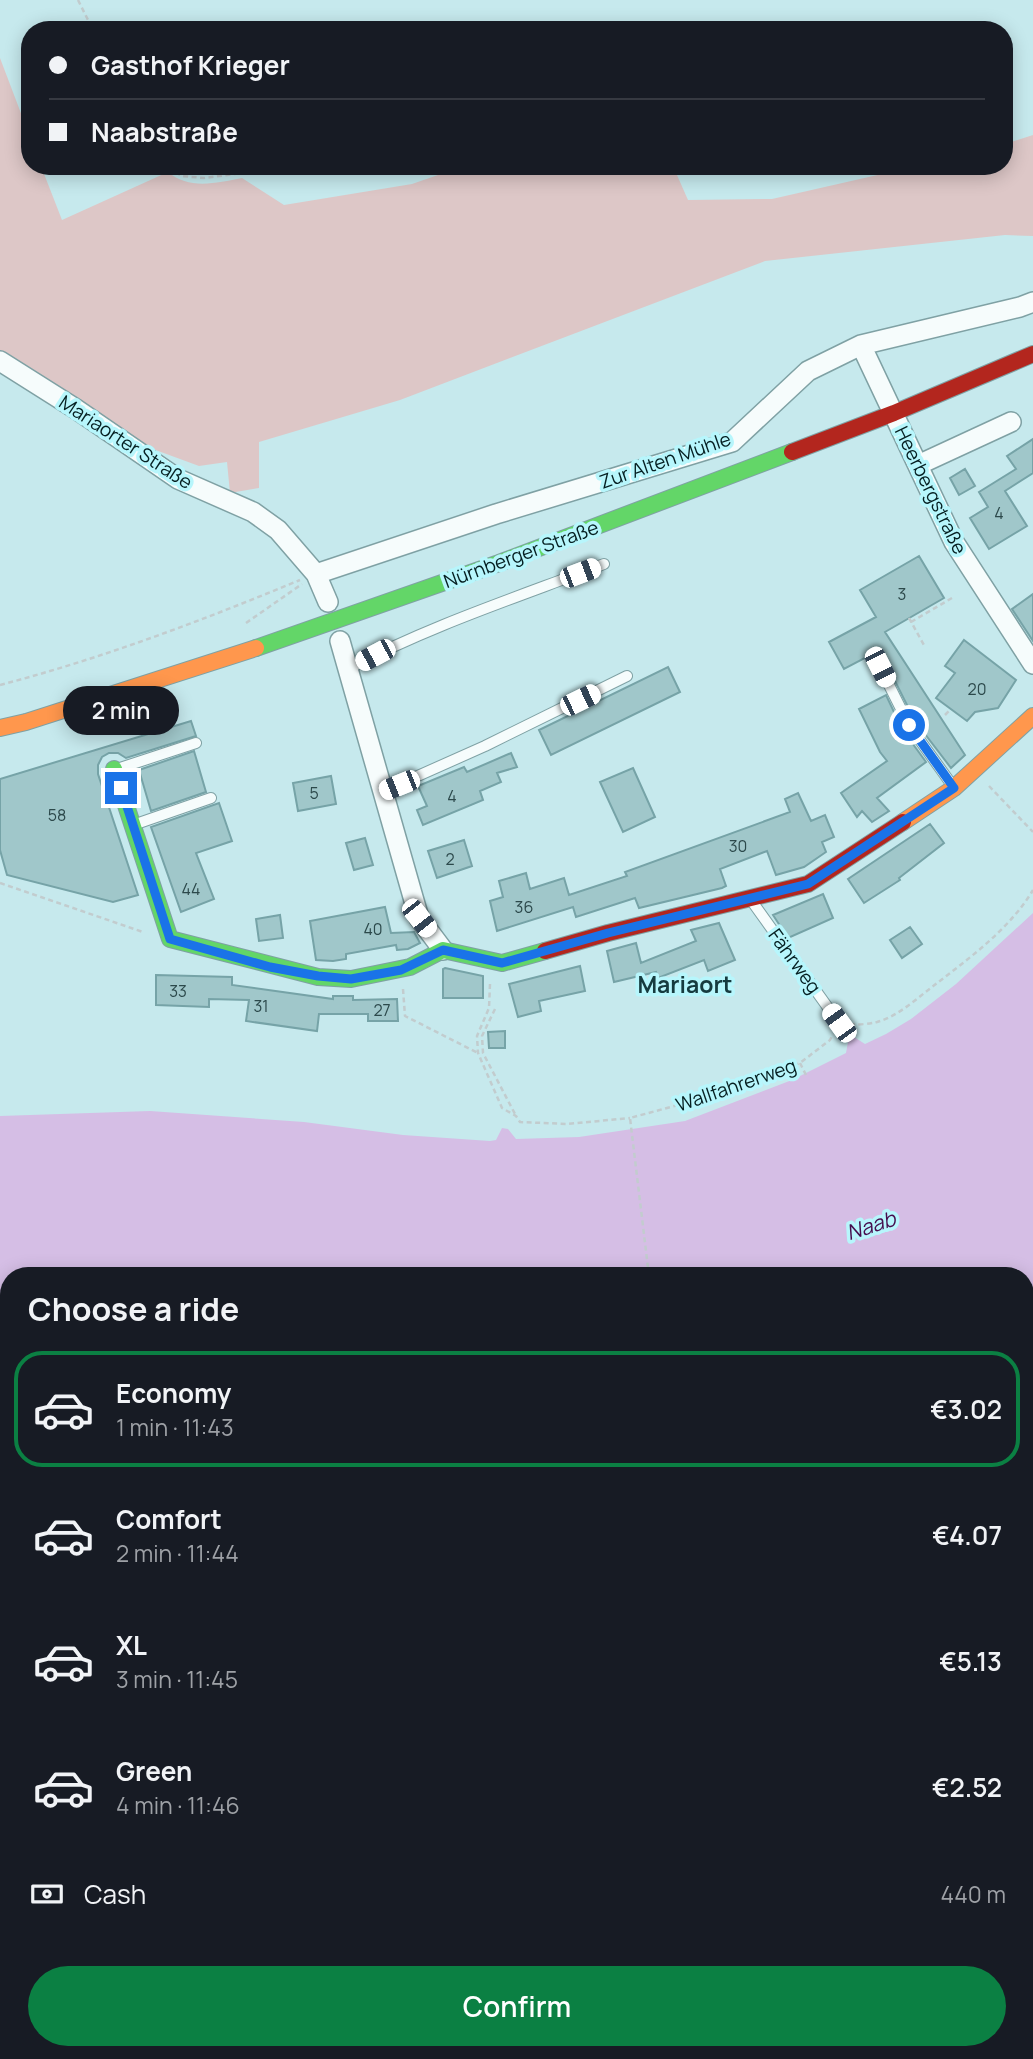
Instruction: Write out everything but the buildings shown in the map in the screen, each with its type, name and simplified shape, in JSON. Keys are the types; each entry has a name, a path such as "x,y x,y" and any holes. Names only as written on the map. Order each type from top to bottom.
{"street":[{"name":"Zur Alten Mühle","path":"316,574 496,514 732,442 808,371 861,345 1033,302"},
{"name":"Heerbergstraße","path":"861,345 954,542 1033,664"},
{"name":"Nürnberger Straße","path":"0,728 303,633 499,563 894,413 1033,354"},
{"name":"Mariaorter Straße","path":"0,361 178,479 253,512 278,530 316,574 328,602"},
{"path":"918,465 1011,422"},
{"path":"340,641 419,918 443,950"},
{"path":"114,769 170,939 270,967 351,979 401,970 443,950 502,963 608,933 808,884 954,788 1033,716"}],"lane":[{"path":"348,669 462,618 604,564"},
{"path":"880,667 909,725 954,788"},
{"path":"384,791 485,746 627,676"},
{"path":"114,769 196,743"},
{"path":"134,824 211,798"},
{"name":"Fährweg","path":"750,899 839,1023"}],"path":[{"path":"78,0 88,21"},
{"path":"180,175 204,178 227,175"},
{"path":"246,623 316,574"},
{"path":"0,685 70,667 203,620 316,574"},
{"path":"925,647 910,620 952,598"},
{"path":"945,715 951,709"},
{"path":"974,770 1033,832"},
{"path":"0,883 170,939"},
{"path":"839,1023 856,1025 877,1022 901,1011 1002,929 1024,906 1033,890"},
{"path":"491,961 489,1008 477,1036 478,1053 502,1108 516,1116"},
{"path":"401,970 405,1016 478,1053"},
{"path":"495,1009 482,1036 483,1053 516,1116"},
{"name":"Wallfahrerweg","path":"516,1116 520,1122 567,1124 631,1118 726,1092 800,1063 830,1040 839,1023"},
{"path":"800,1063 806,1075"},
{"path":"631,1118 648,1267"}],"shaded area":[{"path":"0,58 21,113 21,175 44,175 62,220 161,175 172,175 185,181 203,184 242,178 284,205 412,184 438,175 677,175 688,200 772,199 877,175 1013,175 1013,141 1033,135 1033,236 1005,235 765,261 400,400 259,442 259,488 230,493 227,462 199,466 142,445 0,357"}],"water":[{"name":"Naab","path":"1033,913 1033,1267 0,1267 0,1116 150,1111 304,1122 403,1135 490,1141 496,1140 502,1128 508,1129 516,1139 579,1137 685,1121 792,1080 846,1053 848,1042 854,1037 865,1044 886,1034 911,1019 956,984"}],"traffic: fast":[{"path":"256,648 499,563 792,452"},
{"path":"114,769 170,939 318,977 351,979 410,967 443,950 502,963 545,951"}],"traffic: slow":[{"path":"0,728 256,648"},
{"path":"903,822 954,788 1033,716"}],"traffic: jam":[{"path":"792,452 894,413 1033,354"},
{"path":"545,951 808,884 903,822"}],"district":[{"name":"Mariaort","path":"685,985"}],"route":[{"path":"121,788 170,939 270,967 351,979 401,970 443,950 502,963 608,933 808,884 954,788 909,725"}]}
